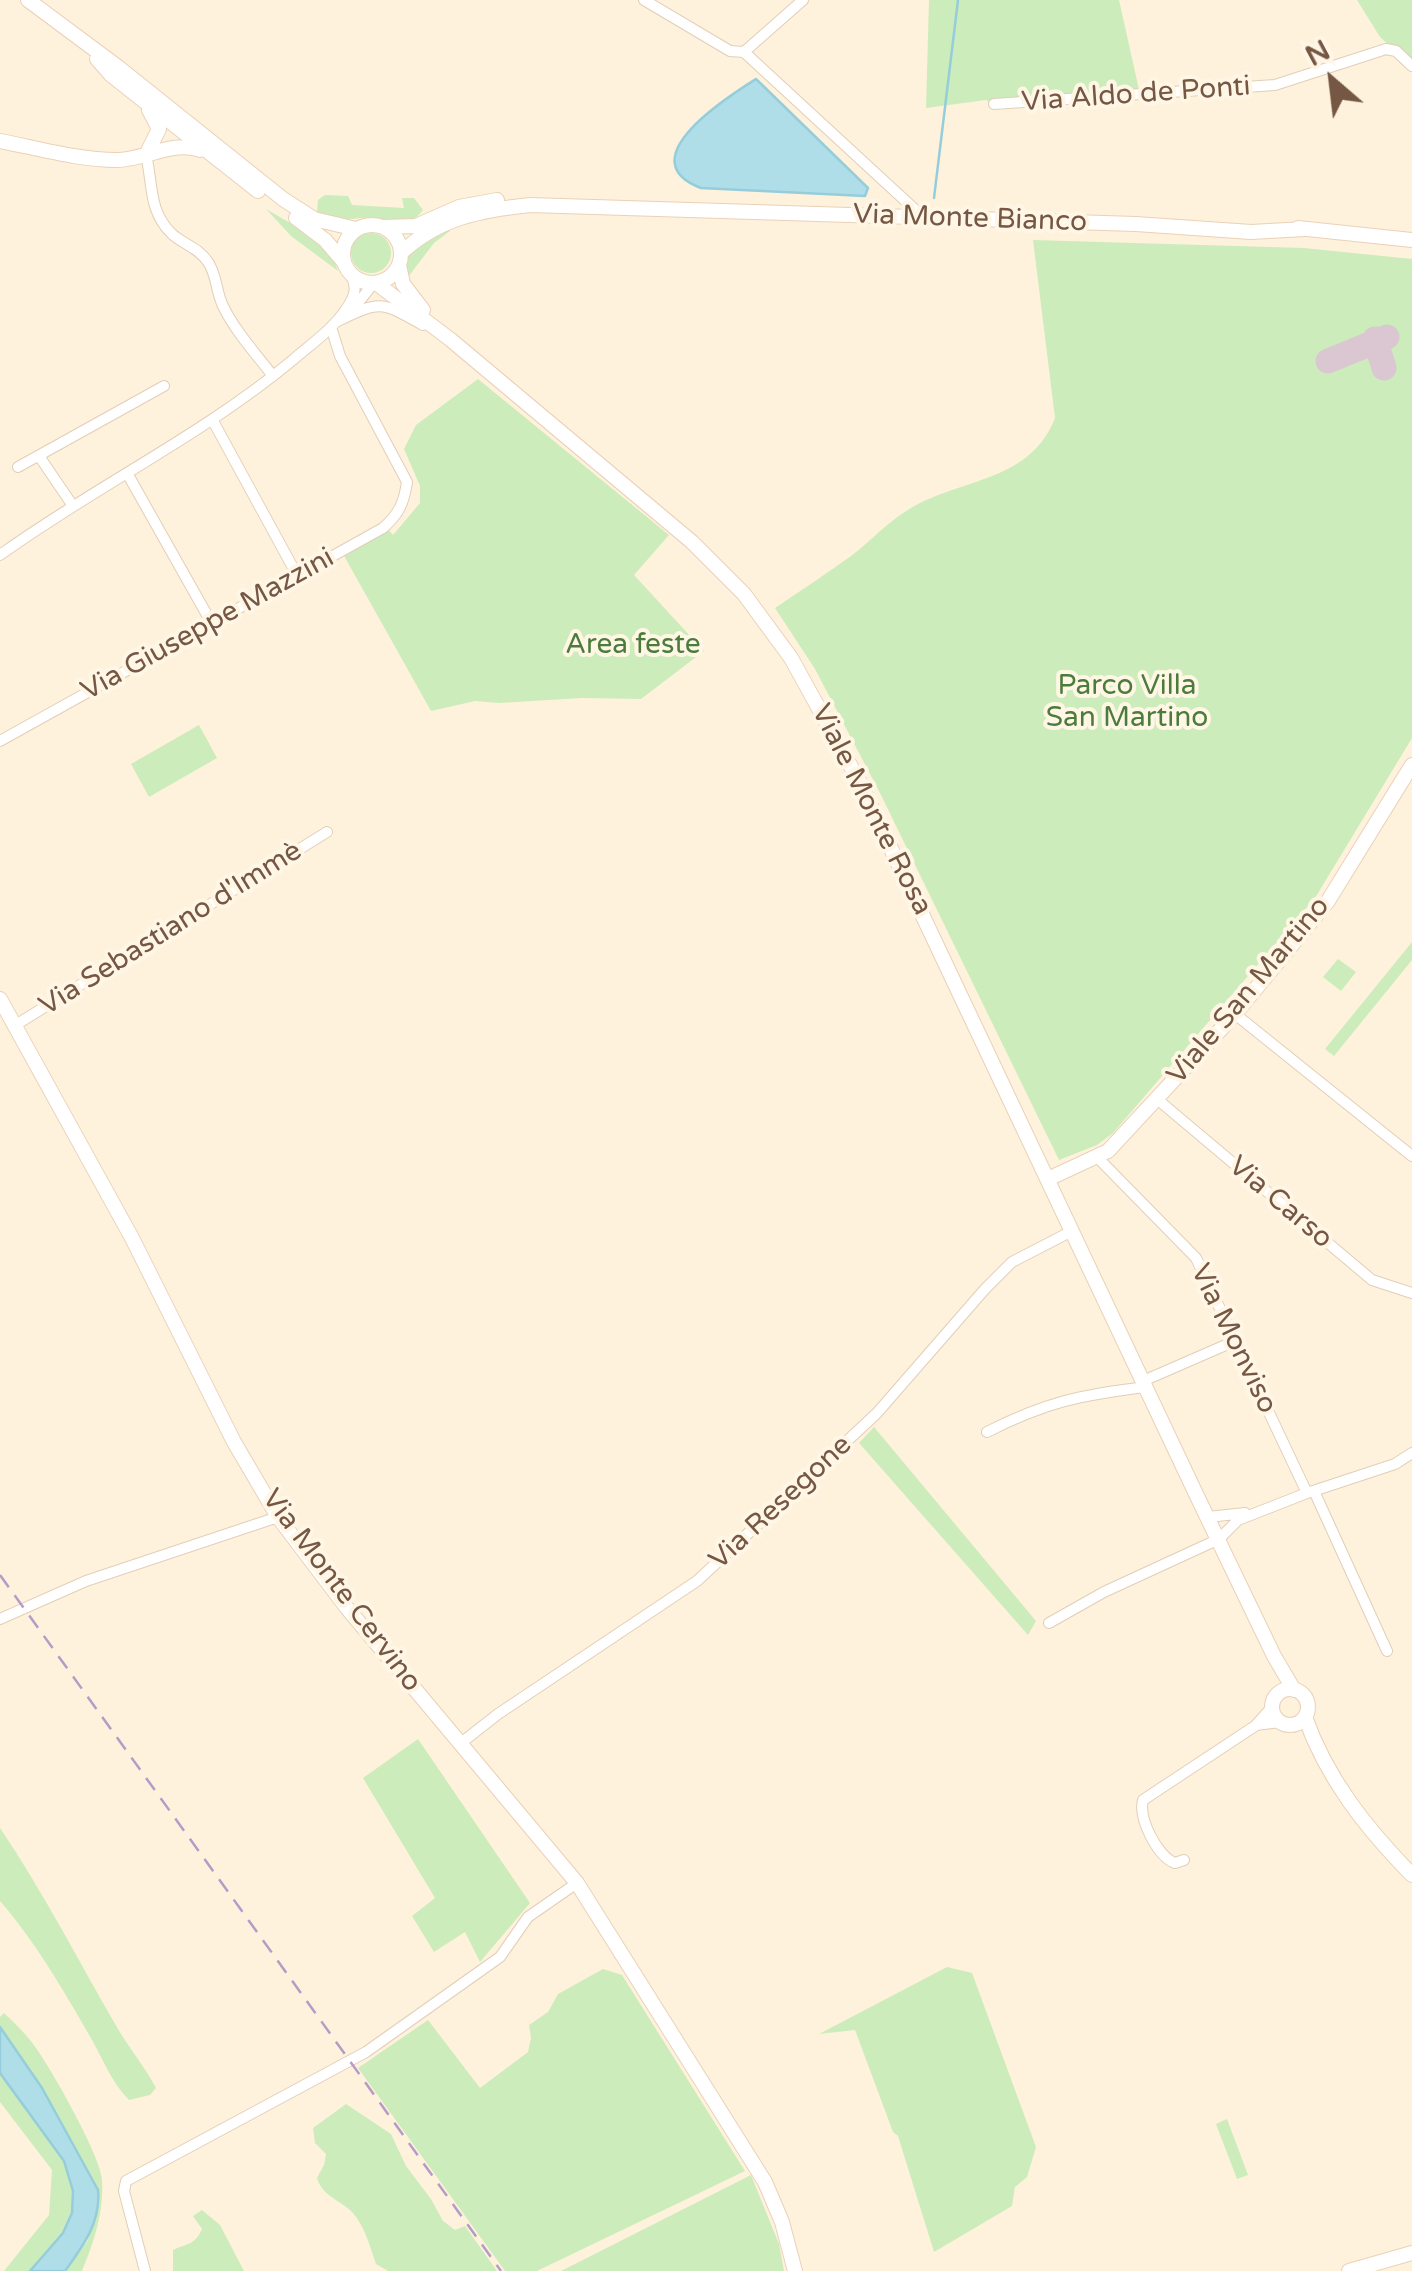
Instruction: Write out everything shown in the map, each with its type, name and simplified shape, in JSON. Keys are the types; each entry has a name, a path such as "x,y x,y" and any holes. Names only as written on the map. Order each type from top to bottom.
{"street":[{"path":"28,0 118,67 316,233 343,261 352,277 354,294 338,322"},
{"path":"644,0 730,50 744,52 924,218"},
{"path":"744,52 803,0"},
{"path":"87,47 111,75 210,154 314,219 356,229 374,224 383,227"},
{"name":"Via Aldo de Ponti","path":"994,104 1275,85 1372,52 1392,50 1412,66"},
{"path":"136,94 159,129 146,155 152,180 149,192 164,225 211,266 227,315 272,376"},
{"path":"0,142 111,160 178,146 210,154"},
{"name":"Via Monte Bianco","path":"383,227 412,227 459,207 522,198 666,200 762,211"},
{"name":"Via Monte Bianco","path":"400,259 435,226 470,214 548,205 1178,226 1250,232 1305,229 1412,240"},
{"name":"Viale Monte Rosa","path":"383,227 396,237 401,279 410,295 446,335"},
{"path":"343,261 344,243 356,229"},
{"path":"0,555 213,422 338,322 375,283 388,278 400,259"},
{"name":"Viale Monte Rosa","path":"352,277 375,283 446,335 680,531 744,594 809,686 852,767 1274,1656 1294,1690 1306,1699 1292,1721"},
{"path":"338,322 388,305 446,335"},
{"name":"Via Giuseppe Mazzini","path":"0,741 383,528 397,515 405,499 407,482 340,356 338,322"},
{"path":"18,467 164,386"},
{"path":"213,422 297,575"},
{"path":"39,456 73,506"},
{"path":"128,473 211,622"},
{"name":"Viale San Martino","path":"1048,1179 1097,1157 1117,1143 1234,1014 1328,901 1412,765"},
{"name":"Via Sebastiano d'Immè","path":"14,1026 327,832"},
{"name":"Via Monte Cervino","path":"0,999 132,1238 234,1442 278,1518 577,1883 765,2182 782,2222 795,2271"},
{"path":"1234,1014 1412,1156"},
{"name":"Via Carso","path":"1157,1099 1372,1280 1412,1293"},
{"name":"Via Monviso","path":"1097,1157 1196,1258 1387,1651"},
{"name":"Via Resegone","path":"462,1743 498,1714 697,1581 877,1413 984,1288 1012,1262 1072,1232"},
{"path":"987,1432 1034,1408 1144,1384 1236,1341"},
{"path":"1049,1622 1219,1539 1238,1520 1395,1464 1412,1453"},
{"path":"1208,1517 1261,1510"},
{"path":"0,1619 86,1581 278,1518"},
{"name":"Viale Monte Rosa","path":"1274,1656 1274,1701 1316,1749 1364,1823 1408,1870"},
{"path":"1184,1860 1172,1863 1166,1859 1142,1817 1143,1800 1255,1726 1274,1701 1294,1690"},
{"path":"1255,1726 1292,1721"},
{"path":"146,2271 124,2192 126,2181 366,2052 500,1956 528,1917 577,1883"},
{"path":"1350,2271 1412,2253"}],"green space":[{"path":"929,0 1119,0 1140,94 994,104 986,100 926,108"},
{"path":"1357,0 1412,0 1412,66 1380,37"},
{"path":"325,195 348,196 352,205 404,208 402,198 414,198 423,210 415,219 403,221 332,219 317,212 318,200"},
{"path":"266,209 318,242 338,271 291,236"},
{"path":"447,226 450,231 434,243 405,281 410,254"},
{"path":"371,233 385,239 391,253 385,267 371,273 357,267 351,253 357,239"},
{"name":"Parco Villa San Martino","path":"1033,240 1304,248 1412,259 1412,738 1315,898 1113,1133 1097,1145 1059,1160 880,793 815,669 775,608 851,556 903,513 1012,467 1044,439 1055,418"},
{"name":"Area feste","path":"478,379 669,535 634,575 704,651 641,699 475,701 431,711 343,554 387,528 393,535 420,503 420,486 404,449 416,425"},
{"path":"199,725 217,758 149,797 131,764"},
{"path":"1412,942 1412,960 1334,1056 1325,1049"},
{"path":"1338,959 1356,972 1341,991 1323,977"},
{"path":"874,1427 1036,1621 1028,1635 859,1443"},
{"path":"418,1739 530,1903 480,1962 465,1932 434,1952 412,1916 435,1898 363,1778"},
{"path":"0,1828 152,2080 156,2088 150,2095 129,2100 122,2093 47,1965 0,1901"},
{"path":"947,1967 972,1973 1036,2147 1027,2177 1015,2187 1012,2206 934,2252 898,2136 893,2132 855,2030 819,2034"},
{"path":"603,1969 622,1975 745,2171 537,2271 505,2271 358,2068 428,2020 480,2088 528,2052 529,2025 548,2012 558,1994"},
{"path":"4,2013 28,2037 47,2065 100,2169 100,2215 82,2271 65,2271 88,2240 98,2190 42,2088 0,2027"},
{"path":"0,2073 51,2140 70,2178 73,2197 64,2230 30,2271 4,2271 49,2215 52,2170 0,2102"},
{"path":"346,2104 391,2134 406,2166 443,2221 455,2230 465,2226 497,2271 388,2271 376,2264 357,2218 327,2194 317,2178 326,2154 315,2143 313,2128"},
{"path":"1227,2119 1248,2175 1237,2179 1216,2124"},
{"path":"751,2175 779,2244 784,2271 561,2271"},
{"path":"202,2210 220,2225 244,2271 173,2271 173,2250 197,2238 202,2229 193,2216"}],"water":[{"path":"756,79 868,188 865,196 701,188 681,176 675,162 679,146 691,129"},
{"path":"0,2027 42,2088 98,2190 94,2223 65,2271 30,2271 63,2233 72,2213 73,2191 64,2161 0,2073"}],"waterway":[{"path":"934,198 958,0"}],"taxiway":[{"path":"1328,361 1387,337"},
{"path":"1375,339 1384,368"}],"railway":[{"path":"0,1575 501,2271"}]}
